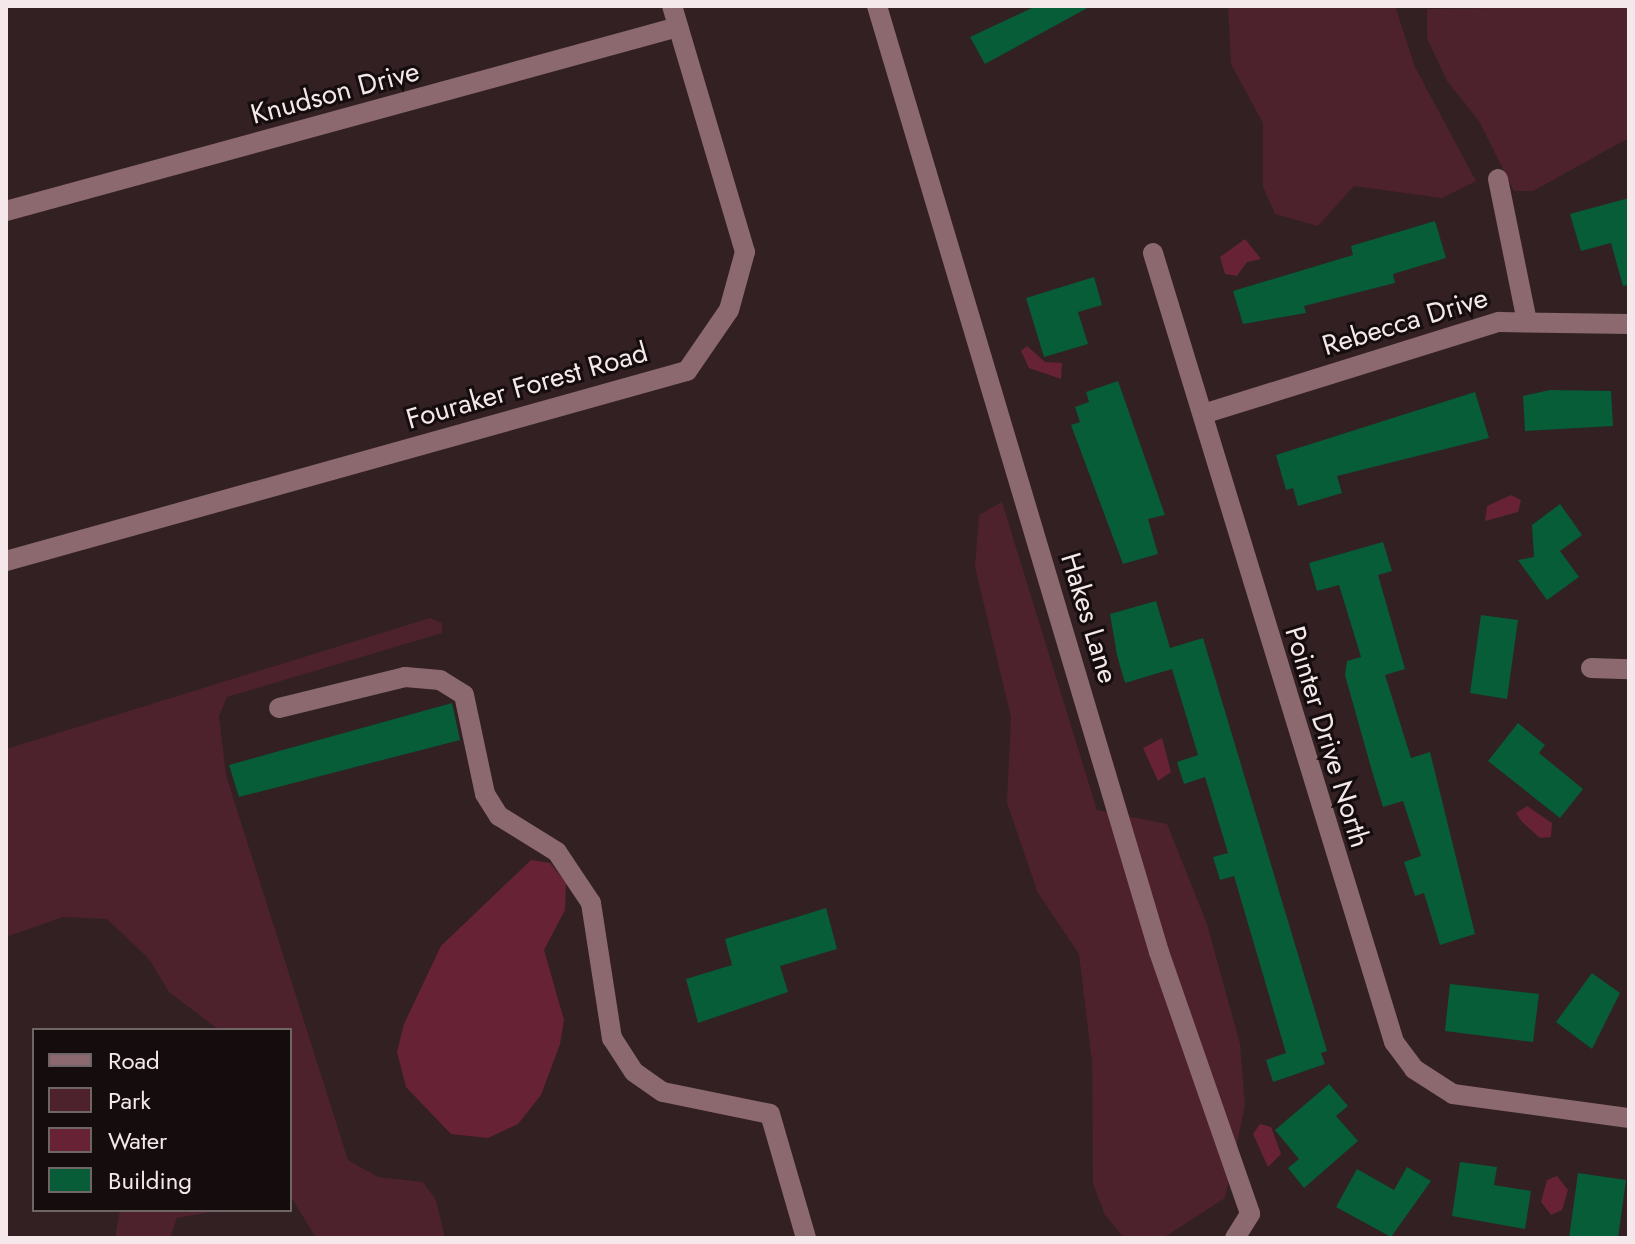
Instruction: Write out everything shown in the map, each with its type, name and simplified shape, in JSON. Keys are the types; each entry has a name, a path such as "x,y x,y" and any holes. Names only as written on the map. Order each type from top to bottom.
{"street":[{"name":"Fouraker Forest Road","path":"6,561 687,371 729,310 745,252 672,6"},
{"name":"Hakes Lane","path":"877,6 1159,952 1250,1214 1235,1238"},
{"name":"Knudson Drive","path":"6,211 678,27"},
{"path":"1498,179 1526,317"},
{"name":"Pointer Drive North","path":"1153,253 1384,1024 1414,1069 1486,1104 1629,1118"},
{"name":"Rebecca Drive","path":"1203,414 1526,317 1629,324"},
{"path":"1591,668 1629,669"},
{"path":"279,708 405,677 440,680 464,695 485,794 499,816 579,875 591,903 612,1038 626,1060 663,1092 770,1114 806,1238"}],"green space":[{"path":"1228,6 1395,6 1415,67 1476,181 1442,198 1354,186 1318,226 1275,214 1263,187 1263,123 1231,64"},
{"path":"1629,6 1629,138 1533,191 1514,191 1479,121 1447,81 1427,38 1427,9"},
{"path":"1002,502 1097,810 1167,824 1207,924 1240,1044 1245,1106 1225,1198 1163,1238 1124,1238 1105,1215 1093,1184 1092,1062 1079,954 1038,893 1007,803 1011,717 975,567 979,515"},
{"path":"430,618 442,623 442,633 227,697 219,716 226,775 348,1160 378,1177 423,1182 436,1200 445,1238 316,1238 292,1198 292,1028 216,1028 169,992 149,959 107,919 63,917 6,937 6,749"},
{"path":"120,1212 211,1212 177,1218 170,1238 115,1238"}],"water":[{"path":"1245,239 1261,259 1247,262 1237,276 1225,274 1220,257"},
{"path":"1027,346 1045,362 1062,363 1061,379 1029,368 1021,351"},
{"path":"1511,495 1521,500 1518,512 1485,521 1487,506"},
{"path":"1162,738 1171,772 1158,781 1143,748"},
{"path":"1527,806 1552,823 1551,837 1540,838 1522,822 1516,813"},
{"path":"531,860 550,863 566,883 565,910 544,950 564,1020 560,1044 541,1095 518,1124 488,1138 451,1134 406,1087 397,1052 404,1024 441,946"},
{"path":"1260,1124 1271,1127 1281,1154 1268,1167 1253,1134"},
{"path":"1557,1176 1568,1190 1562,1210 1551,1215 1541,1202 1547,1180"}],"building":[{"path":"1036,6 1091,6 985,64 970,37"},
{"path":"1629,198 1629,285 1623,286 1611,243 1581,251 1570,214"},
{"path":"1435,221 1446,258 1393,274 1395,283 1304,306 1306,313 1243,324 1233,291 1353,255 1351,246"},
{"path":"1094,277 1102,305 1078,312 1088,344 1044,357 1026,298"},
{"path":"1118,381 1165,515 1148,519 1158,554 1123,564 1071,425 1080,422 1075,407 1089,402 1086,392"},
{"path":"1550,390 1611,391 1613,426 1525,431 1523,396"},
{"path":"1475,392 1489,438 1337,476 1342,493 1298,506 1293,488 1286,490 1276,455"},
{"path":"1560,504 1582,535 1560,551 1579,577 1547,600 1518,560 1534,557 1532,525"},
{"path":"1383,542 1392,571 1378,575 1405,669 1385,675 1411,758 1430,752 1475,934 1440,945 1424,893 1415,896 1404,862 1421,856 1403,801 1383,807 1345,675 1347,661 1361,657 1339,585 1317,591 1309,563"},
{"path":"1156,601 1170,648 1203,638 1327,1051 1321,1053 1325,1064 1273,1082 1266,1060 1286,1053 1234,876 1220,880 1213,857 1228,853 1205,777 1184,784 1177,762 1198,755 1172,669 1125,683 1117,655 1110,614"},
{"path":"1481,615 1518,620 1507,699 1470,693"},
{"path":"452,703 460,740 239,797 229,765"},
{"path":"1518,723 1545,745 1539,753 1583,789 1560,818 1488,761"},
{"path":"826,908 837,949 780,966 788,992 698,1023 686,979 732,965 725,939"},
{"path":"1592,973 1620,993 1592,1049 1556,1022"},
{"path":"1450,984 1539,994 1533,1042 1445,1031"},
{"path":"1329,1084 1348,1106 1336,1116 1358,1141 1304,1188 1288,1168 1299,1159 1275,1130"},
{"path":"1460,1162 1497,1167 1494,1185 1531,1191 1525,1229 1452,1216"},
{"path":"1407,1167 1431,1181 1391,1237 1336,1207 1357,1169 1394,1190"},
{"path":"1578,1173 1626,1180 1618,1238 1569,1238"}]}
